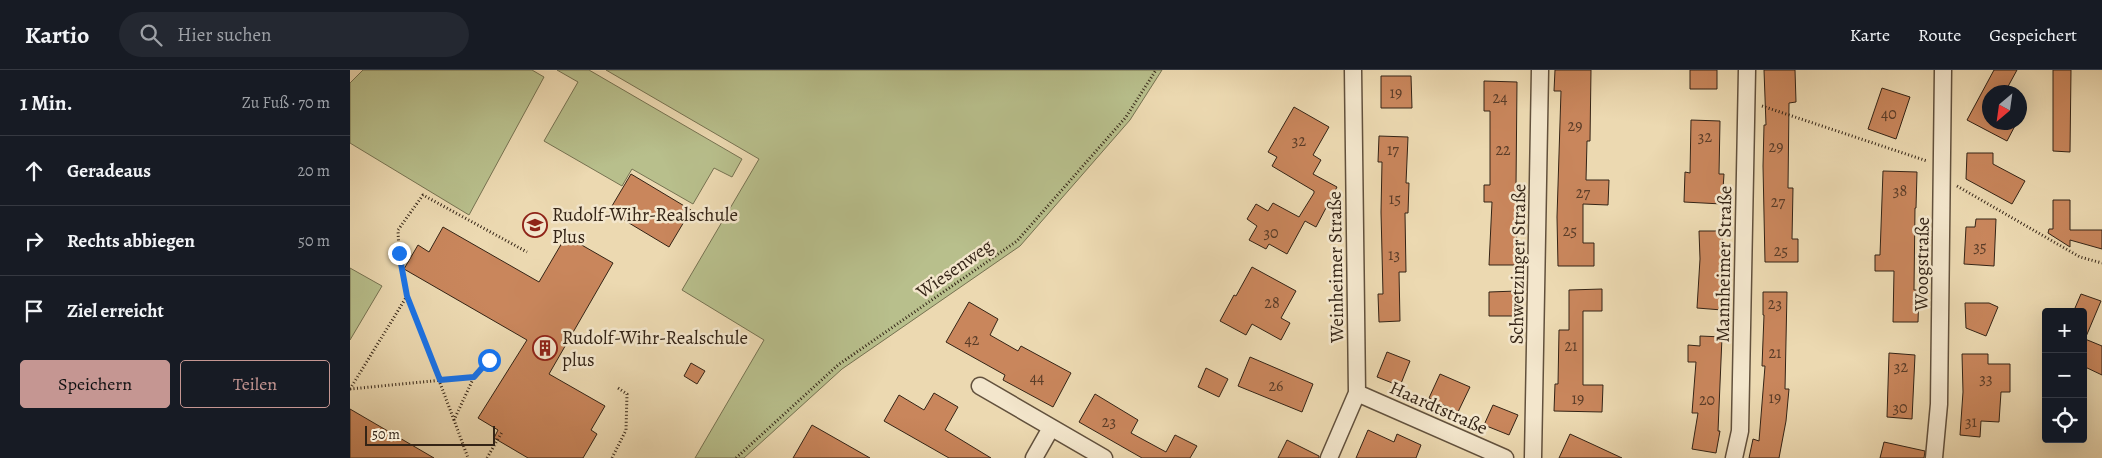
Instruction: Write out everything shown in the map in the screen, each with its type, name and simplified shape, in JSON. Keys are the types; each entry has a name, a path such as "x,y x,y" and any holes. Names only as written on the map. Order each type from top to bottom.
{"street":[{"name":"Weinheimer Straße","path":"1329,458 1356,393 1353,70"},
{"name":"Schwetzinger Straße","path":"1534,458 1540,70"},
{"name":"Mannheimer Straße","path":"1734,458 1740,431 1747,70"},
{"name":"Woogstraße","path":"1934,458 1939,404 1943,70"},
{"path":"980,386 1104,458"},
{"name":"Haardtstraße","path":"1356,393 1505,458"},
{"path":"1034,458 1051,428"}],"path":[{"name":"Wiesenweg","path":"736,458 838,364 1017,241 1126,117 1156,70"},
{"path":"1746,101 1942,172 2080,257 2102,263"},
{"path":"468,458 407,296 399,253 398,230 423,195 527,252"},
{"path":"350,389 407,296"},
{"path":"454,420 474,377 489,360"},
{"path":"350,389 474,377"},
{"path":"612,458 626,430 627,394 618,388"},
{"path":"488,458 502,432"}],"green space":[{"path":"363,70 532,70 544,77 469,215 350,143 350,83"},
{"path":"557,70 589,70 742,159 732,177 714,168 693,204 632,169 622,186 544,141 578,82"},
{"path":"606,70 1162,70 1130,120 1020,246 842,369 744,458 695,458 764,340 682,290 759,159"},
{"path":"350,268 382,286 350,340"}],"building":[{"path":"1555,70 1591,70 1590,141 1587,141 1586,180 1609,180 1608,205 1583,204 1583,243 1594,243 1594,266 1558,266 1557,217 1561,91 1554,91"},
{"path":"1690,70 1717,70 1717,89 1690,89"},
{"path":"1764,70 1795,70 1796,102 1789,103 1788,188 1793,188 1792,239 1798,239 1798,262 1765,262 1763,166 1764,125 1766,125"},
{"path":"1994,70 2017,70 2009,85 1986,85"},
{"path":"2053,70 2071,70 2070,152 2053,151"},
{"path":"1381,76 1411,76 1412,108 1381,108"},
{"path":"1484,81 1517,82 1516,186 1520,186 1516,265 1489,265 1492,202 1484,202 1484,185 1490,185 1490,111 1484,111"},
{"path":"1882,88 1910,97 1896,139 1868,129"},
{"path":"1982,92 1982,128 1967,120"},
{"path":"1294,107 1329,127 1313,155 1321,160 1313,174 1337,187 1316,227 1305,221 1287,254 1269,244 1266,249 1249,240 1257,226 1247,219 1256,204 1268,211 1273,203 1299,217 1314,193 1314,191 1272,166 1277,157 1268,152"},
{"path":"1691,120 1720,121 1719,174 1724,174 1722,204 1684,202 1685,172 1690,173"},
{"path":"1986,130 2013,130 2007,141"},
{"path":"1379,136 1408,137 1406,183 1409,183 1408,213 1405,213 1406,272 1399,272 1400,321 1379,322 1378,294 1383,294 1382,162 1378,162"},
{"path":"1967,153 1993,153 1993,164 2025,181 2012,204 1966,179"},
{"path":"1883,171 1917,172 1914,290 1919,290 1918,322 1893,322 1894,271 1875,271 1875,255 1880,255"},
{"path":"631,174 691,210 669,247 609,211"},
{"path":"2053,200 2070,200 2070,230 2102,230 2102,249 2070,240 2070,247 2048,233 2049,229 2053,229"},
{"path":"1976,219 1996,219 1994,266 1964,264 1966,227 1975,227"},
{"name":"Rudolf-Wihr-Realschule plus","path":"443,227 539,282 566,236 613,263 549,374 605,406 591,430 597,434 583,458 528,458 494,438 498,430 478,418 527,340 404,269 418,245 429,252"},
{"path":"1699,231 1722,231 1724,279 1722,310 1697,308 1700,259"},
{"path":"1252,267 1296,291 1281,318 1290,323 1281,340 1252,324 1246,335 1220,321"},
{"path":"1602,289 1602,311 1583,311 1583,385 1603,385 1602,412 1554,411 1555,384 1558,384 1559,330 1569,330 1569,290"},
{"path":"1517,291 1518,316 1489,316 1489,292"},
{"path":"1763,292 1787,292 1785,389 1789,389 1786,421 1779,458 1749,458 1753,439 1759,441 1765,366 1762,366"},
{"path":"2081,294 2101,301 2087,334 2087,308 2075,308"},
{"path":"969,302 998,319 990,335 1018,351 1021,346 1071,373 1053,407 1003,380 1005,375 946,342"},
{"path":"1965,303 1989,303 1998,307 1986,336 1966,328"},
{"path":"1700,336 1722,337 1718,431 1720,431 1716,453 1692,449 1698,413 1692,413 1696,362 1688,362 1688,345 1700,346"},
{"path":"2087,340 2102,346 2102,375 2087,368"},
{"path":"1387,352 1410,361 1400,386 1377,377"},
{"path":"1889,353 1915,355 1912,419 1887,417"},
{"path":"1962,354 1988,354 1988,364 2010,364 2010,392 2001,392 1999,422 1981,421 1980,437 1960,435 1963,392"},
{"path":"1250,357 1313,384 1302,412 1238,386"},
{"path":"691,363 705,371 697,384 684,376"},
{"path":"1206,368 1228,379 1219,397 1198,387"},
{"path":"1440,374 1470,387 1458,412 1429,398"},
{"path":"934,393 958,407 945,430 991,458 949,458 884,421 899,395 924,410"},
{"path":"1095,394 1138,420 1131,433 1166,452 1175,435 1197,446 1190,458 1142,458 1079,422"},
{"path":"1493,405 1518,415 1509,435 1484,425"},
{"path":"350,409 434,458 350,458"},
{"path":"812,425 870,458 793,458"},
{"path":"1368,430 1394,442 1397,434 1421,445 1416,458 1356,458"},
{"path":"1570,434 1594,445 1622,458 1559,458"},
{"path":"1287,440 1319,456 1319,458 1278,458"},
{"path":"1884,442 1925,451 1924,458 1880,458"}],"place":[{"name":"Rudolf-Wihr-Realschule Plus","path":"535,225"},
{"name":"Rudolf-Wihr-Realschule plus","path":"545,348"}],"route":[{"path":"399,253 407,296 440,380 474,377 489,360"}]}
